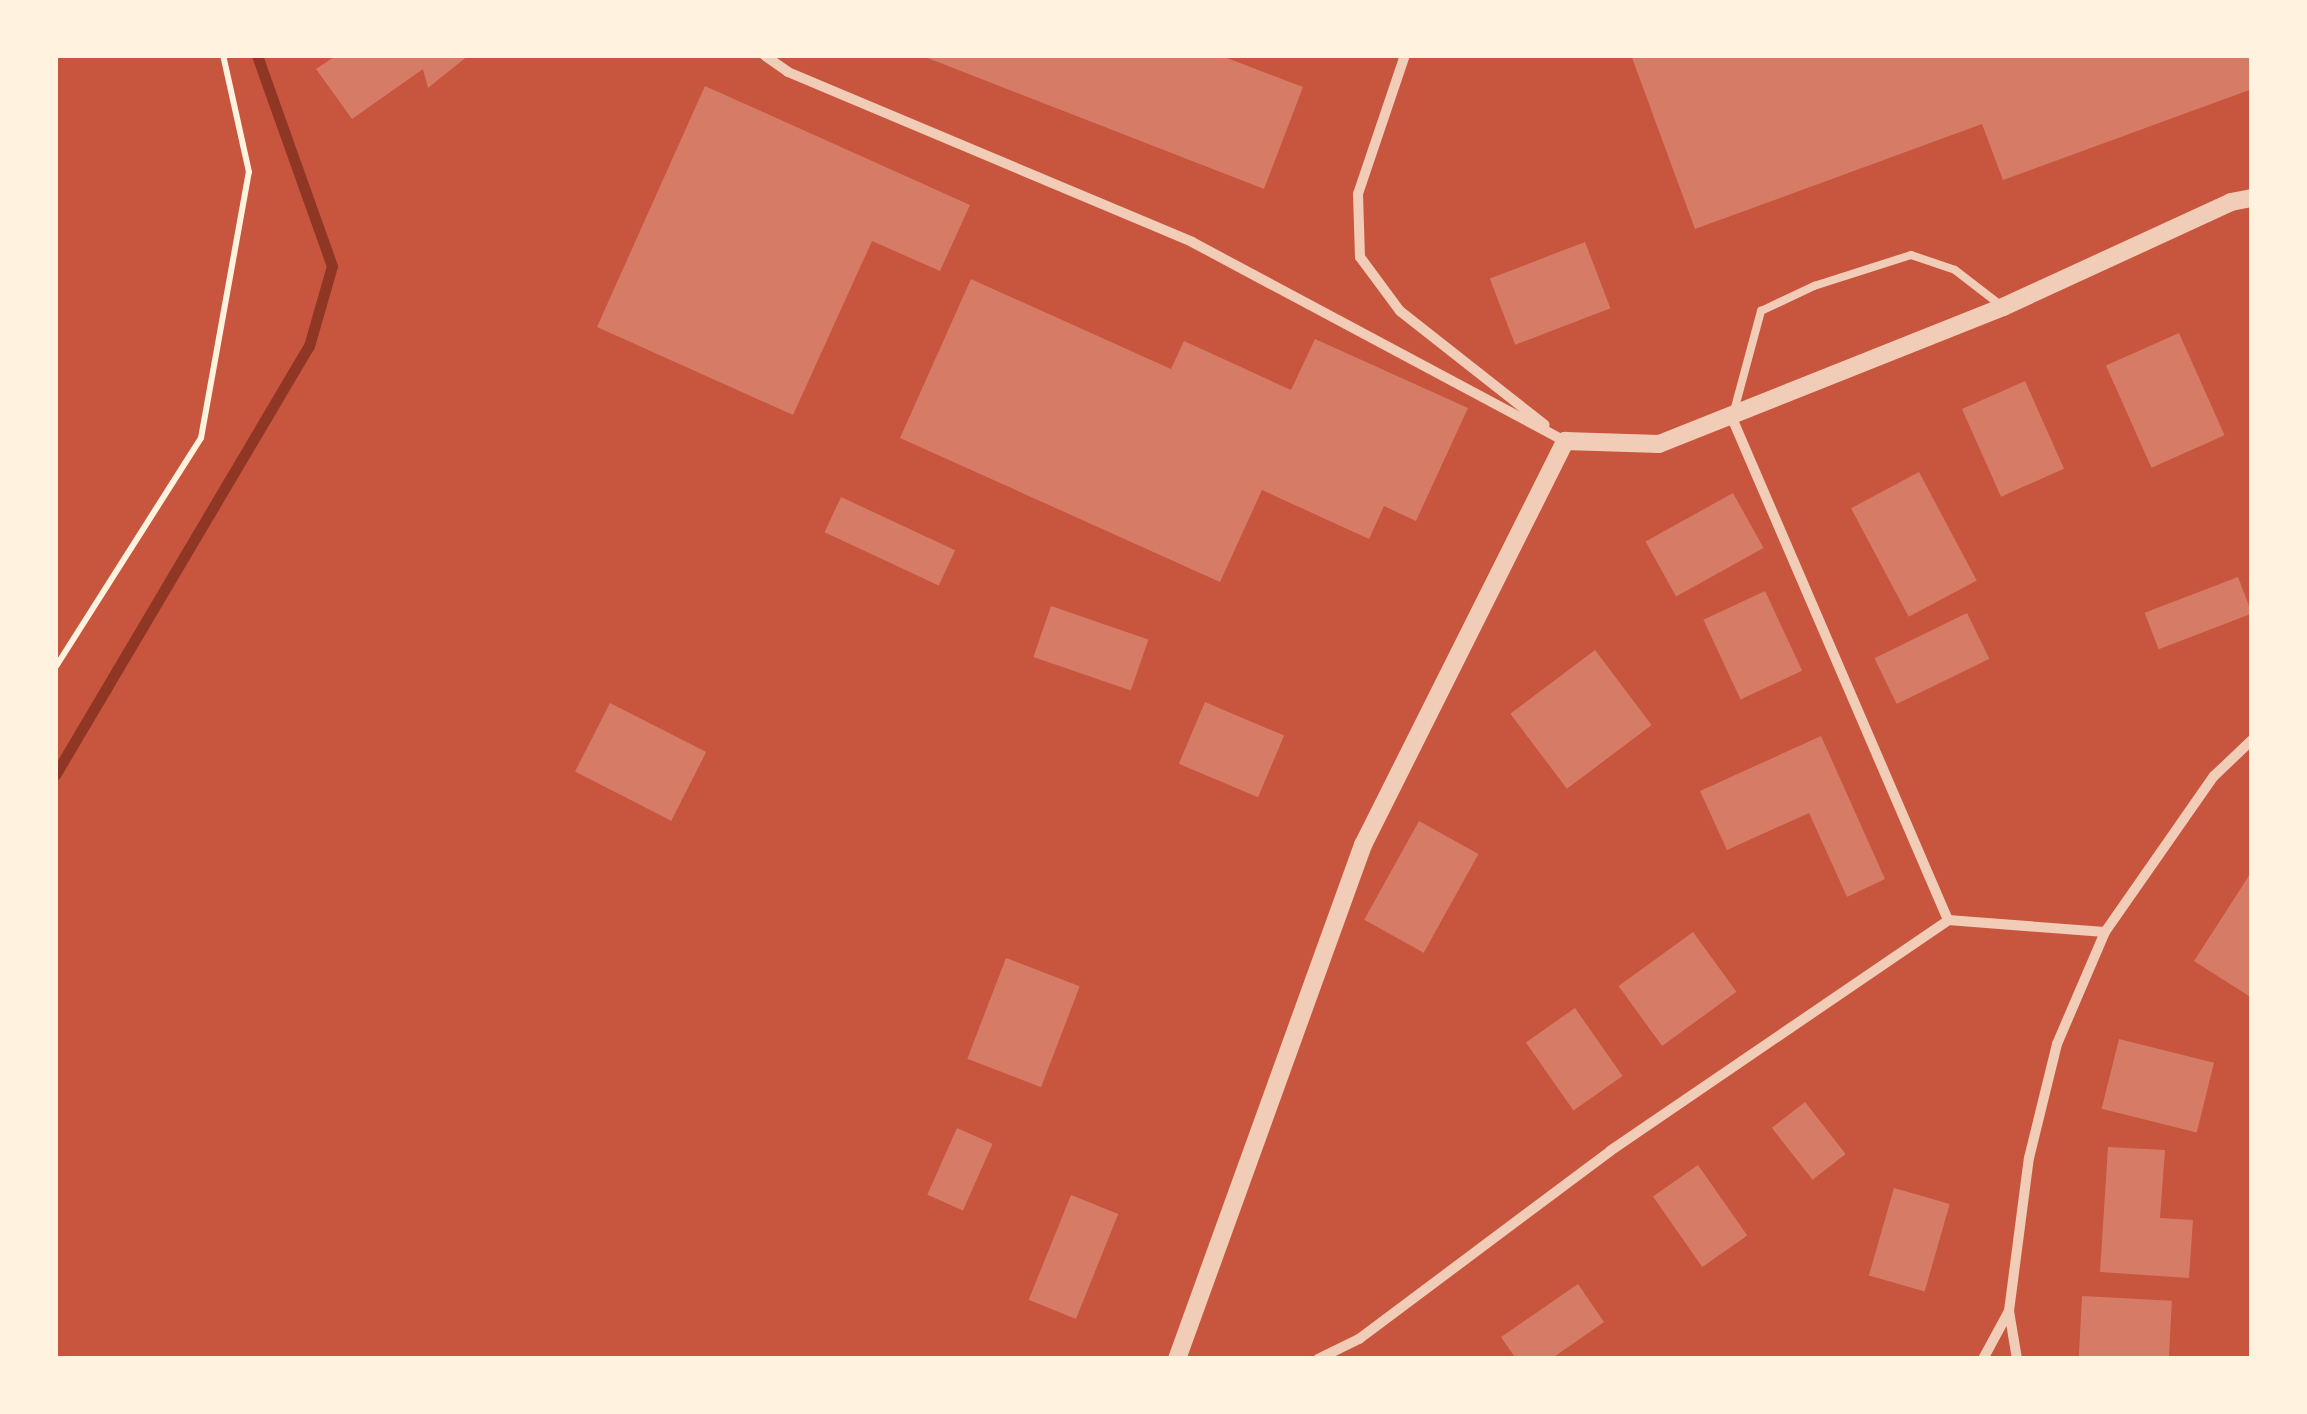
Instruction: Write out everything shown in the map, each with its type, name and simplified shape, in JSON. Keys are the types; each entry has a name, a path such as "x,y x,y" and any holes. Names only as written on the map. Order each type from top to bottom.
{"street":[{"path":"764,55 805,80 1192,242 1565,441 1659,444 1732,418 2003,306 2232,202 2252,198"},
{"path":"1405,55 1358,194 1360,257 1400,311 1565,441"},
{"path":"2232,202 2252,186"},
{"path":"1732,418 1948,920"},
{"path":"1177,1359 1363,845 1565,441"},
{"path":"2017,1359 2008,1311 2029,1158 2058,1044 2105,932 2214,776 2252,740"},
{"path":"1318,1359 1359,1339 1610,1151 1948,920 2105,932"},
{"path":"1983,1359 2008,1311"}],"lane":[{"path":"1732,418 1761,312 1814,286 1911,255 1954,270 2003,306"}],"path":[{"path":"55,668 200,438 249,172 223,55"}],"building":[{"path":"337,55 469,55 428,88 423,69 352,119 316,69"},
{"path":"920,55 1219,55 1303,87 1264,189"},
{"path":"1631,55 2252,55 2252,89 2003,180 1982,124 1695,229"},
{"path":"705,86 970,205 940,271 872,241 793,415 597,327"},
{"path":"1585,242 1610,308 1515,345 1490,279"},
{"path":"971,279 1171,369 1184,341 1291,390 1315,339 1468,408 1416,521 1384,506 1369,539 1262,490 1220,582 900,438"},
{"path":"2179,333 2225,435 2151,468 2106,366"},
{"path":"2025,381 2064,469 2001,497 1962,409"},
{"path":"1919,472 1977,581 1909,617 1851,508"},
{"path":"1733,493 1764,548 1676,597 1646,541"},
{"path":"841,497 955,550 939,586 825,532"},
{"path":"2238,577 2252,613 2159,649 2145,613"},
{"path":"1765,591 1802,671 1741,699 1703,620"},
{"path":"1051,606 1148,640 1131,691 1033,657"},
{"path":"1967,613 1989,659 1897,704 1874,658"},
{"path":"1595,650 1652,725 1567,789 1510,714"},
{"path":"1205,702 1284,736 1258,797 1179,764"},
{"path":"610,703 706,752 671,821 575,772"},
{"path":"1821,736 1885,879 1847,897 1809,813 1727,850 1700,791"},
{"path":"1419,821 1478,854 1424,953 1364,920"},
{"path":"2252,871 2252,998 2194,961"},
{"path":"1693,932 1736,992 1662,1046 1619,986"},
{"path":"1006,958 1080,986 1041,1087 967,1059"},
{"path":"1575,1008 1623,1076 1573,1110 1526,1042"},
{"path":"2119,1039 2214,1063 2197,1133 2102,1109"},
{"path":"1805,1102 1846,1154 1813,1180 1772,1128"},
{"path":"957,1128 993,1144 963,1211 927,1195"},
{"path":"2108,1147 2165,1150 2160,1218 2193,1220 2189,1278 2100,1272"},
{"path":"1698,1165 1747,1235 1702,1267 1653,1197"},
{"path":"1894,1188 1950,1204 1925,1291 1869,1275"},
{"path":"1071,1195 1118,1214 1076,1319 1029,1300"},
{"path":"1578,1284 1604,1322 1551,1359 1516,1359 1501,1337"},
{"path":"2082,1296 2172,1301 2169,1359 2079,1359"}],"waterway":[{"path":"55,775 309,346 332,266 257,55"}]}
